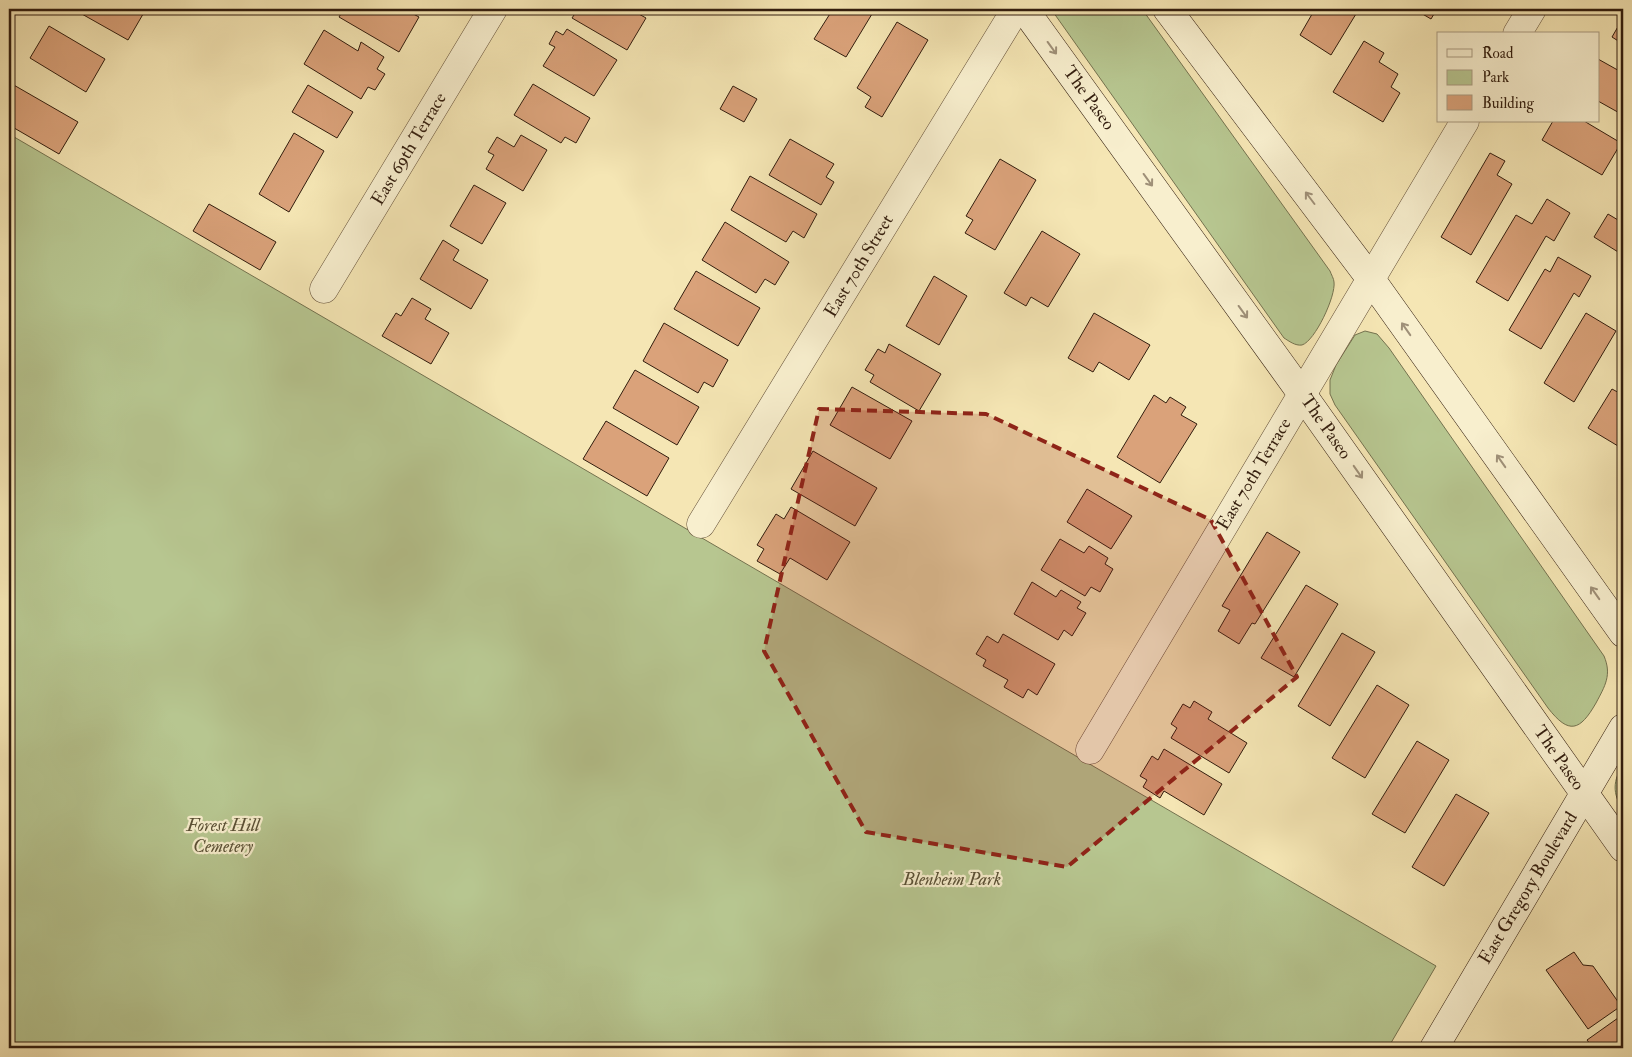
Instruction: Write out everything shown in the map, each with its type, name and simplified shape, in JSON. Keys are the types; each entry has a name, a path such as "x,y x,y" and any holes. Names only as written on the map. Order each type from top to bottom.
{"main road":[{"name":"East 69th Terrace","path":"324,289 493,9"},
{"name":"East 70th Street","path":"701,524 1016,9"},
{"name":"The Paseo","path":"1024,9 1302,394 1623,848"},
{"path":"1167,9 1370,278 1623,633"},
{"path":"1518,32 1532,9"},
{"name":"East 70th Terrace","path":"1090,750 1464,122"},
{"name":"East Gregory Boulevard","path":"1434,1048 1623,728"}],"highlighted area":[{"path":"819,409 986,414 1211,520 1297,677 1067,867 866,832 764,651"}],"green space":[{"path":"1051,9 1142,9 1330,271 1334,282 1332,297 1324,317 1307,342 1297,345 1284,338"},
{"name":"Blenheim Park","path":"9,134 1436,966 1388,1048 9,1048"},
{"path":"1365,331 1377,334 1389,348 1604,656 1607,669 1605,686 1590,712 1579,724 1568,726 1562,723 1548,708 1335,405 1330,394 1330,380 1336,365 1355,335"},
{"path":"1623,764 1623,810 1619,804 1615,787 1617,776"}],"building":[{"path":"73,9 146,9 128,40"},
{"path":"344,9 404,9 419,17 399,52 339,17"},
{"path":"578,9 630,9 646,18 627,50 572,18"},
{"path":"833,9 875,9 846,57 814,39"},
{"path":"1315,9 1359,9 1331,55 1300,35"},
{"path":"1414,9 1437,9 1431,19"},
{"path":"1623,18 1623,44 1612,37"},
{"path":"897,22 928,40 882,117 865,107 871,97 857,88"},
{"path":"49,26 105,59 86,92 30,58"},
{"path":"567,29 617,60 594,96 543,66 555,47 549,44 556,31 563,35"},
{"path":"324,30 358,51 361,42 384,57 377,69 385,74 375,90 368,87 361,99 304,64"},
{"path":"1364,41 1384,53 1379,62 1398,74 1391,87 1400,93 1383,122 1333,92"},
{"path":"1600,60 1623,73 1623,115 1600,102"},
{"path":"12,84 78,122 59,154 9,125 9,90"},
{"path":"533,84 590,118 576,143 565,137 561,143 514,115"},
{"path":"308,85 353,112 337,138 292,112"},
{"path":"733,86 757,99 744,122 720,109"},
{"path":"1552,122 1586,122 1621,143 1602,175 1542,140"},
{"path":"294,133 324,151 289,212 259,194"},
{"path":"521,135 547,150 523,191 486,169 494,155 488,152 497,137 514,147"},
{"path":"790,139 834,164 826,177 834,182 821,205 769,175"},
{"path":"1490,153 1505,161 1497,175 1512,184 1471,255 1441,237"},
{"path":"1000,159 1036,180 995,250 965,233 973,220 966,216"},
{"path":"750,176 817,214 804,238 793,231 786,242 731,210"},
{"path":"474,185 506,203 482,244 450,226"},
{"path":"1547,199 1570,213 1554,241 1546,236 1508,301 1476,282 1516,215 1532,224"},
{"path":"209,204 276,242 260,270 193,231"},
{"path":"1608,214 1623,223 1623,255 1594,237"},
{"path":"725,222 789,262 775,285 765,279 756,293 702,260"},
{"path":"1042,231 1080,254 1048,307 1031,297 1026,306 1004,293"},
{"path":"443,240 459,250 453,260 488,280 471,309 420,279"},
{"path":"1558,257 1591,276 1579,297 1574,293 1541,349 1509,330 1545,269 1550,272"},
{"path":"696,271 760,308 738,346 674,309"},
{"path":"934,276 967,296 939,345 906,326"},
{"path":"412,298 431,309 425,319 449,333 431,364 382,336 396,313 401,316"},
{"path":"1094,313 1150,345 1129,380 1099,362 1093,372 1068,358"},
{"path":"1586,313 1616,331 1574,402 1544,383"},
{"path":"664,323 728,360 713,387 704,382 698,393 643,361"},
{"path":"889,344 941,374 919,411 870,382 874,375 865,370 878,349 885,353"},
{"path":"635,370 699,407 677,445 613,408"},
{"path":"852,387 912,421 890,459 830,425"},
{"path":"1612,389 1623,395 1623,449 1588,428"},
{"path":"1154,395 1166,403 1170,397 1186,407 1181,415 1197,424 1160,483 1117,457"},
{"path":"606,421 669,458 647,496 583,459"},
{"path":"813,451 877,488 855,526 791,489"},
{"path":"1087,489 1132,516 1111,549 1067,522"},
{"path":"791,507 850,542 827,580 790,558 780,574 757,561 764,549 757,545 776,514 784,519"},
{"path":"1267,532 1300,552 1255,624 1252,623 1239,644 1218,631 1230,610 1222,606"},
{"path":"1060,539 1084,553 1089,546 1108,558 1105,564 1113,569 1100,592 1091,587 1085,596 1041,570"},
{"path":"1032,582 1056,597 1061,590 1081,602 1077,608 1086,613 1072,636 1064,630 1058,640 1014,614"},
{"path":"1306,585 1338,604 1294,677 1261,658"},
{"path":"1342,633 1375,652 1330,726 1298,706"},
{"path":"1003,634 1055,664 1037,695 1028,689 1023,698 1004,687 1008,680 983,666 986,660 976,654 987,636 998,643"},
{"path":"1377,685 1409,705 1365,778 1332,758"},
{"path":"1194,701 1212,712 1208,719 1247,743 1229,773 1171,738 1177,728 1171,724 1183,704 1190,708"},
{"path":"1417,741 1449,760 1405,833 1372,814"},
{"path":"1164,749 1222,784 1204,815 1164,791 1160,798 1143,787 1147,780 1140,776 1152,756 1158,760"},
{"path":"1456,794 1489,813 1444,886 1412,867"},
{"path":"1574,952 1583,965 1593,966 1621,1006 1588,1029 1546,970"},
{"path":"1618,1018 1623,1026 1623,1048 1593,1048 1587,1040"}],"park label":[{"name":"Forest Hill Cemetery","path":"223,835"}]}
